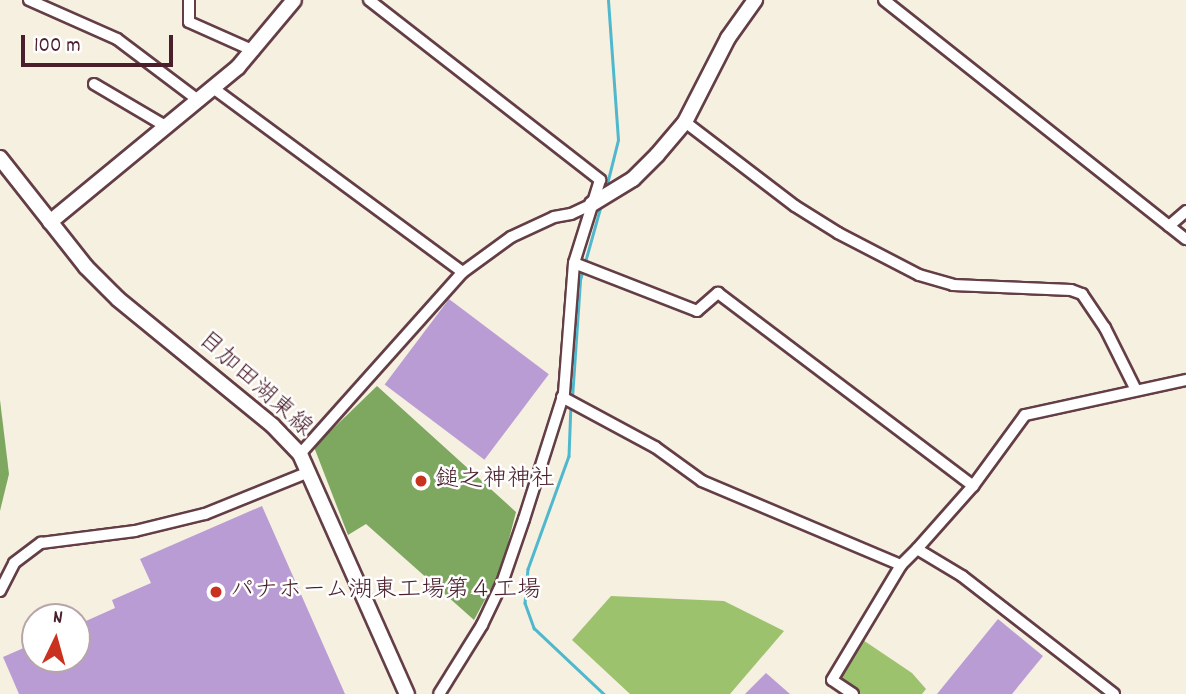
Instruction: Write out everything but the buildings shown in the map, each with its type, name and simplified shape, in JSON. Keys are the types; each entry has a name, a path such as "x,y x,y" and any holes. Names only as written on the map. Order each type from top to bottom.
{"main road":[{"path":"50,222 167,127 254,51 294,0"},
{"path":"592,204 633,178 685,122 727,38 755,0"},
{"name":"目加田湖東線","path":"0,158 50,222 118,299 273,426 300,454 407,694"}],"street":[{"path":"29,0 117,39 198,100"},
{"path":"189,0 190,22 254,51"},
{"path":"369,0 600,180 592,204 580,265 562,397 502,583 482,625 439,694"},
{"path":"884,0 1186,239"},
{"path":"94,84 167,127"},
{"path":"213,88 463,272"},
{"path":"685,122 795,206 894,264 953,285 1071,290 1082,294 1105,328 1136,390"},
{"path":"300,454 463,272 511,237 554,216 571,214 592,204"},
{"path":"1169,226 1186,211"},
{"path":"580,265 697,311 718,293 973,486"},
{"path":"853,694 832,680 901,565 973,486 1025,415 1186,380"},
{"path":"562,397 655,447 702,481 901,565"},
{"path":"0,591 14,563 41,543 135,531 205,514 309,472"},
{"path":"917,549 962,576 1114,694"}],"green space":[{"path":"377,386 516,512 501,570 474,620 366,524 348,535 314,447"},
{"path":"0,400 9,474 0,511"},
{"path":"611,596 724,601 784,631 730,694 630,694 572,640"},
{"path":"860,638 912,673 926,689 922,694 857,694 834,679"}],"waterway":[{"path":"606,188 618,140 608,0"},
{"path":"572,398 580,280 601,205"},
{"path":"571,404 569,456 528,569 525,603 534,628 604,694"}],"place":[{"name":"鎚之神神社","path":"421,481"},
{"name":"パナホーム湖東工場第４工場","path":"216,592"}]}
